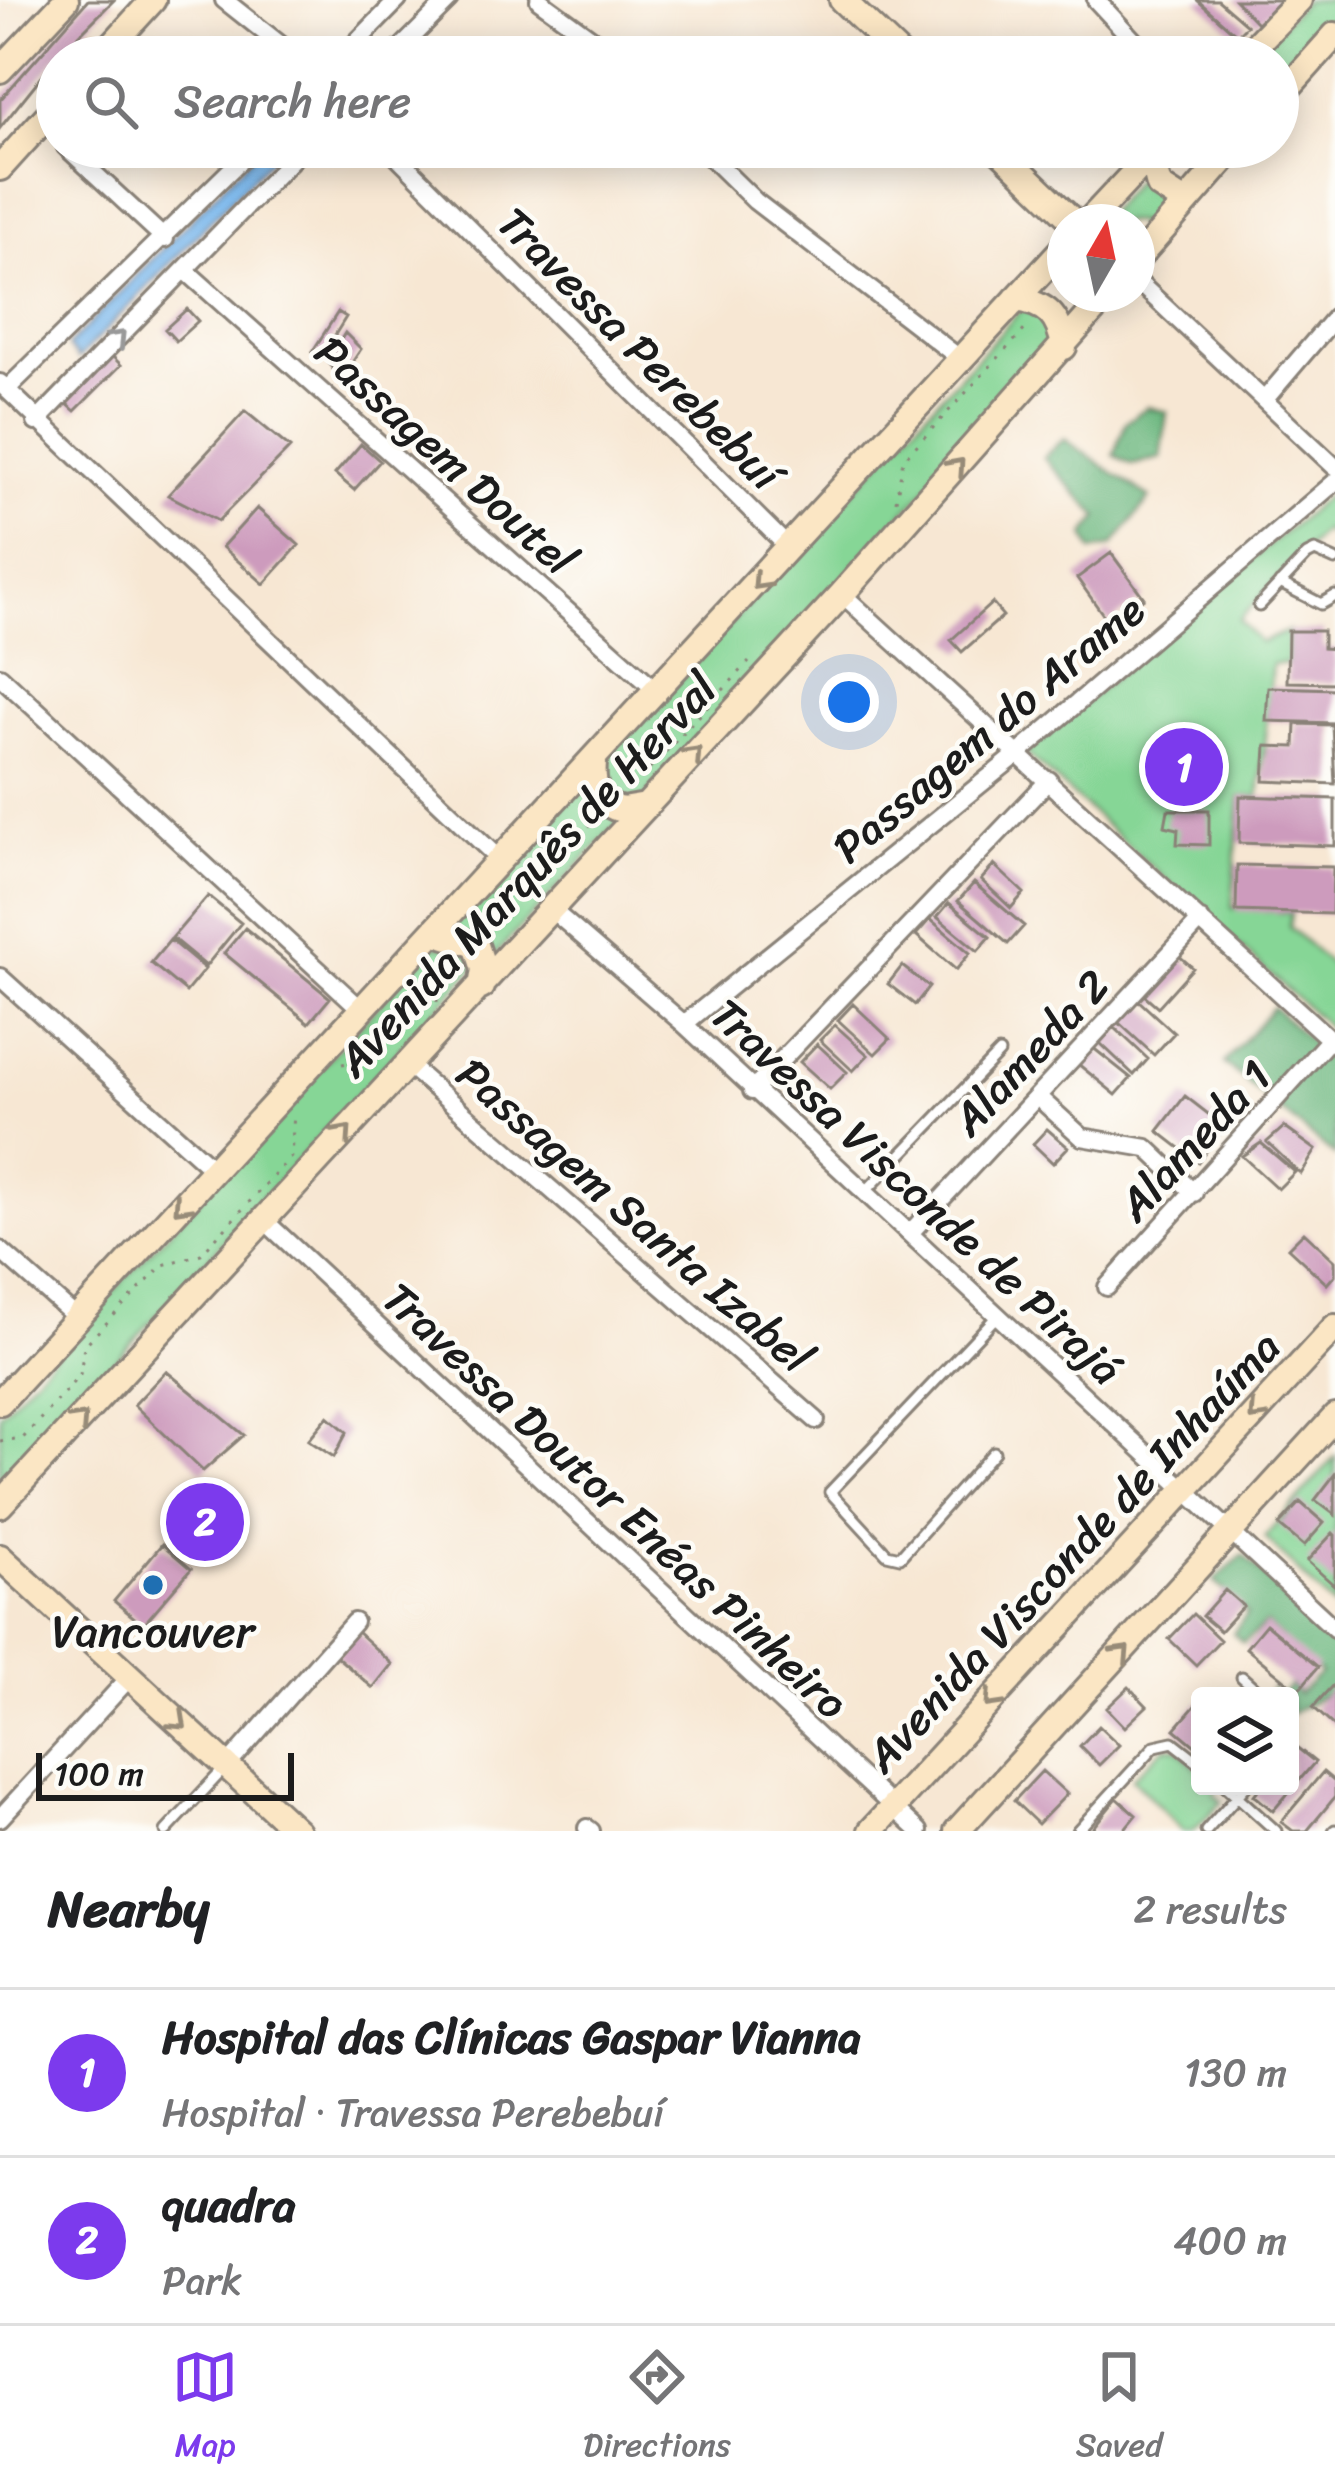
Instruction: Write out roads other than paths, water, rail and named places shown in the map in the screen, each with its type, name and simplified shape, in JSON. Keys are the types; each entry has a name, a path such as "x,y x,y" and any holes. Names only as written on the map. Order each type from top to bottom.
{"main road":[{"path":"0,70 66,0"},
{"path":"120,36 153,0"},
{"path":"842,0 880,36"},
{"path":"1264,36 1299,0"},
{"path":"1299,74 1335,34"},
{"path":"0,167 36,136"},
{"path":"1018,168 1055,204"},
{"path":"1105,204 1138,168"},
{"path":"1157,168 1160,186 1185,203"},
{"path":"1155,238 1216,168"},
{"name":"Avenida Marquês de Herval","path":"0,1402 437,933 503,873 593,763 1047,265"},
{"path":"1016,298 1047,308 1061,324 1064,347"},
{"name":"Avenida Marquês de Herval","path":"0,1505 265,1221 402,1054 481,987 1093,312"},
{"path":"593,763 592,783 614,808 646,806"},
{"path":"437,933 463,937 482,956 481,987"},
{"name":"Avenida Visconde de Inhaúma","path":"872,1831 1335,1327"},
{"path":"957,1831 1233,1535 1335,1418"},
{"path":"0,1557 298,1831"}],"street":[{"path":"224,0 269,36"},
{"path":"363,36 398,0"},
{"path":"413,36 449,0"},
{"path":"539,0 588,36"},
{"path":"1096,0 1129,36"},
{"path":"89,168 165,239"},
{"path":"234,168 165,239 4,386 503,873"},
{"path":"37,422 284,168"},
{"name":"Travessa Perebebuí","path":"409,168 790,549"},
{"path":"722,168 771,214 962,360"},
{"name":"Passagem Doutel","path":"185,270 658,692"},
{"path":"1155,297 1335,467"},
{"path":"1266,398 1335,317"},
{"name":"Passagem do Arame","path":"684,1024 1019,753 1335,482"},
{"path":"842,594 1333,1042"},
{"path":"0,676 363,1011"},
{"name":"Passagem do Arame","path":"752,1091 1048,780"},
{"name":"Travessa Visconde de Pirajá","path":"551,909 684,1024 1335,1629"},
{"name":"Alameda 2","path":"910,1233 1201,920"},
{"path":"0,977 214,1170"},
{"name":"Alameda 1","path":"1107,1287 1333,1042"},
{"name":"Passagem Santa Izabel","path":"402,1054 816,1420"},
{"path":"1038,1097 1082,1137 1147,1148 1193,1192"},
{"name":"Travessa Doutor Enéas Pinheiro","path":"265,1221 919,1831"},
{"path":"0,1250 77,1318"},
{"path":"227,1766 354,1622"},
{"path":"0,1818 130,1677"}],"lane":[{"path":"1259,606 1315,551 1335,560"},
{"path":"1280,584 1321,604 1335,596"},
{"path":"865,1192 999,1053"},
{"path":"994,1452 900,1557 887,1554 830,1492 998,1315"},
{"path":"1242,1678 1252,1687"},
{"path":"1077,1831 1155,1746 1173,1742 1191,1756"},
{"path":"166,1831 227,1766"},
{"path":"1206,1831 1237,1796 1276,1831"}],"water":[{"path":"241,168 262,168 78,359 68,346"}],"place":[{"name":"Hospital das Clínicas Gaspar Vianna","path":"1184,767"},
{"name":"quadra","path":"205,1522"},
{"name":"Vancouver","path":"153,1585"}]}
